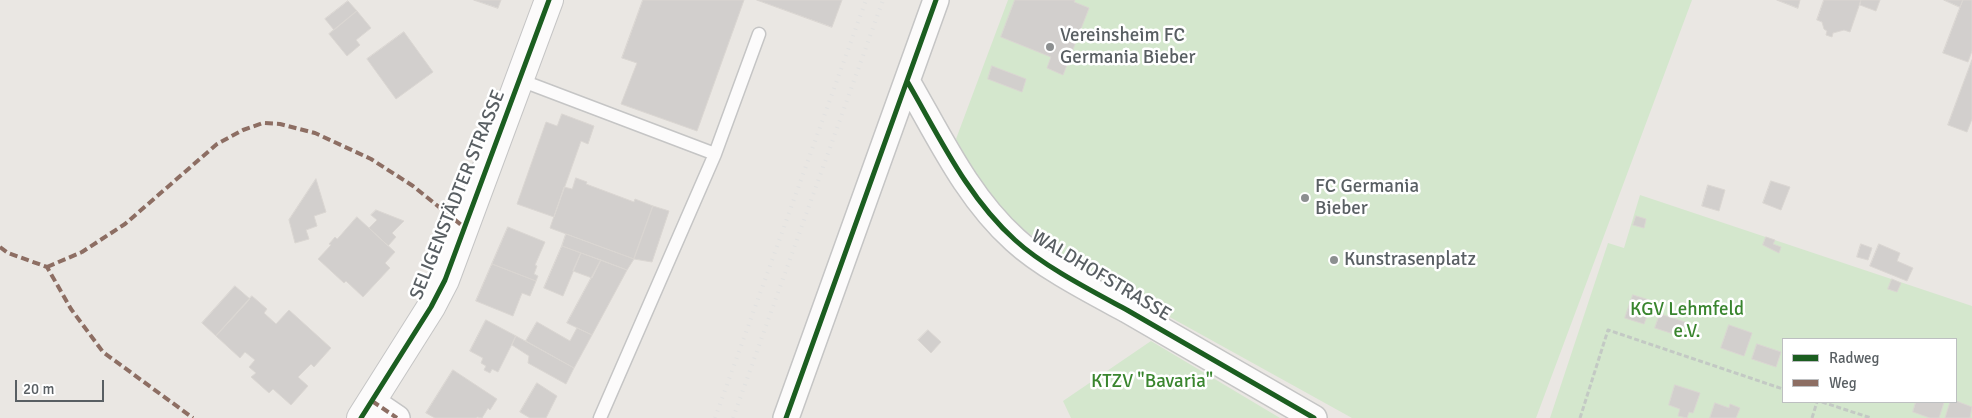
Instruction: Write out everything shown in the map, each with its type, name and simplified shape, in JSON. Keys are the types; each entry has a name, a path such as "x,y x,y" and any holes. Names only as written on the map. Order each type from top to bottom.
{"street":[{"name":"SELIGENSTÄDTER STRASSE","path":"367,410 432,307 445,280 549,0"},
{"path":"786,418 936,0"},
{"name":"WALDHOFSTRASSE","path":"907,81 957,170 994,219 1015,241 1047,263 1107,299 1314,418"},
{"path":"367,410 397,418"}],"lane":[{"path":"600,418 715,154 759,34"},
{"path":"520,80 715,154"}],"path":[{"path":"1580,418 1608,330 1782,389"},
{"path":"1812,418 1817,403"},
{"path":"1825,403 1871,418"}],"green space":[{"name":"FC Germania Bieber","path":"1008,0 1692,0 1536,418 1352,418 1056,254 1009,218 977,179 956,139"},
{"name":"KGV Lehmfeld e.V.","path":"1640,195 1972,306 1972,418 1550,418 1608,243 1624,248"},
{"name":"KTZV \"Bavaria\"","path":"1151,341 1280,418 1071,418 1063,401"}],"building":[{"path":"474,0 501,0 498,8"},
{"path":"643,0 744,0 697,131 621,104 637,63 622,58"},
{"path":"757,0 842,0 832,27"},
{"name":"Vereinsheim FC Germania Bieber","path":"1015,0 1075,0 1074,2 1089,8 1063,75 1047,68 1051,57 1001,37"},
{"path":"1777,0 1800,0 1798,8"},
{"path":"1824,0 1861,0 1850,32 1844,30 1833,33 1832,37 1826,35 1827,31 1824,29 1822,22 1817,20"},
{"path":"1861,0 1880,0 1876,11 1860,5"},
{"path":"1944,0 1963,0 1960,7"},
{"path":"1963,0 1972,0 1972,51 1968,62 1943,53"},
{"path":"348,1 357,11 334,30 325,19"},
{"path":"357,11 371,28 356,40 360,45 347,56 329,34"},
{"path":"404,32 433,72 396,99 367,59"},
{"path":"1972,60 1972,119 1967,132 1948,125"},
{"path":"992,66 1026,79 1022,92 988,79"},
{"path":"562,114 594,126 588,144 581,141 554,217 517,204 546,122 557,126"},
{"path":"576,178 587,182 586,184 634,202 635,199 653,206 634,259 550,228 564,187 572,189"},
{"path":"316,179 326,212 314,216 317,226 306,230 309,239 295,243 289,220"},
{"path":"1771,181 1790,187 1781,210 1763,203"},
{"path":"1708,185 1725,190 1719,211 1702,206"},
{"path":"653,206 669,211 652,262 634,259"},
{"path":"376,210 404,221 392,233 396,237 388,246 369,228 377,220 371,215"},
{"path":"1636,216 1646,219 1644,228 1633,225"},
{"path":"357,217 395,252 385,263 390,268 363,297 346,281 344,283 318,259 331,245 329,244 335,237 337,239"},
{"path":"508,227 545,242 535,265 537,266 534,274 538,276 536,281 492,264"},
{"path":"566,234 634,259 627,270 562,246"},
{"path":"1766,237 1775,240 1773,244 1781,247 1779,253 1763,245"},
{"path":"1861,244 1872,248 1868,260 1857,257"},
{"path":"1879,244 1900,253 1897,261 1913,268 1907,281 1870,266"},
{"path":"562,246 581,253 563,296 544,288"},
{"path":"581,253 601,260 592,278 573,271"},
{"path":"601,260 627,270 592,335 567,323"},
{"path":"492,264 536,281 530,296 522,293 513,316 476,301"},
{"path":"1892,279 1901,283 1897,292 1888,289"},
{"path":"235,286 250,299 216,336 202,323"},
{"path":"1633,295 1652,301 1644,324 1625,318"},
{"path":"252,296 267,309 264,313 276,324 289,310 331,348 314,367 311,364 298,377 308,386 291,405 273,389 269,393 251,377 256,373 249,367 255,360 245,352 240,358 216,336"},
{"path":"1660,314 1685,322 1680,336 1655,328"},
{"path":"486,320 516,336 498,372 492,369 490,373 484,370 486,366 481,363 483,358 470,351"},
{"path":"537,322 570,341 577,328 592,335 574,368 526,341"},
{"path":"1729,325 1752,333 1744,356 1721,348"},
{"path":"928,330 941,342 931,353 918,340"},
{"path":"516,336 574,368 566,384 528,363 529,356 512,345"},
{"path":"1757,344 1781,352 1776,367 1752,359"},
{"path":"453,370 497,399 482,418 435,418 426,413"},
{"path":"537,383 557,396 546,418 530,418 520,412"},
{"path":"1675,385 1700,393 1693,413 1689,412 1687,418 1678,416 1680,409 1669,405"},
{"path":"1957,401 1972,407 1970,418 1945,418 1950,403 1957,403"},
{"path":"1715,403 1729,408 1730,404 1740,408 1736,418 1710,418"},
{"path":"1916,403 1944,403 1939,418 1930,418 1913,412"}],"railway":[{"path":"715,418 866,0"},
{"path":"733,418 883,0"}],"marked path":[{"path":"47,267 82,252 125,224 217,144 243,130 263,123 280,124 315,133 371,159 413,186 465,228"},
{"path":"0,247 8,253 47,267 71,309 103,352 193,418"},
{"path":"372,401 397,418"}],"cycle path":[{"path":"361,418 431,307 445,280 549,0"},
{"path":"786,418 936,0"},
{"path":"907,81 955,165 982,205 1026,250 1068,278 1314,418"}],"place":[{"name":"Vereinsheim FC Germania Bieber","path":"1050,47"},
{"name":"FC Germania Bieber","path":"1305,198"},
{"name":"Kunstrasenplatz","path":"1334,260"}]}
